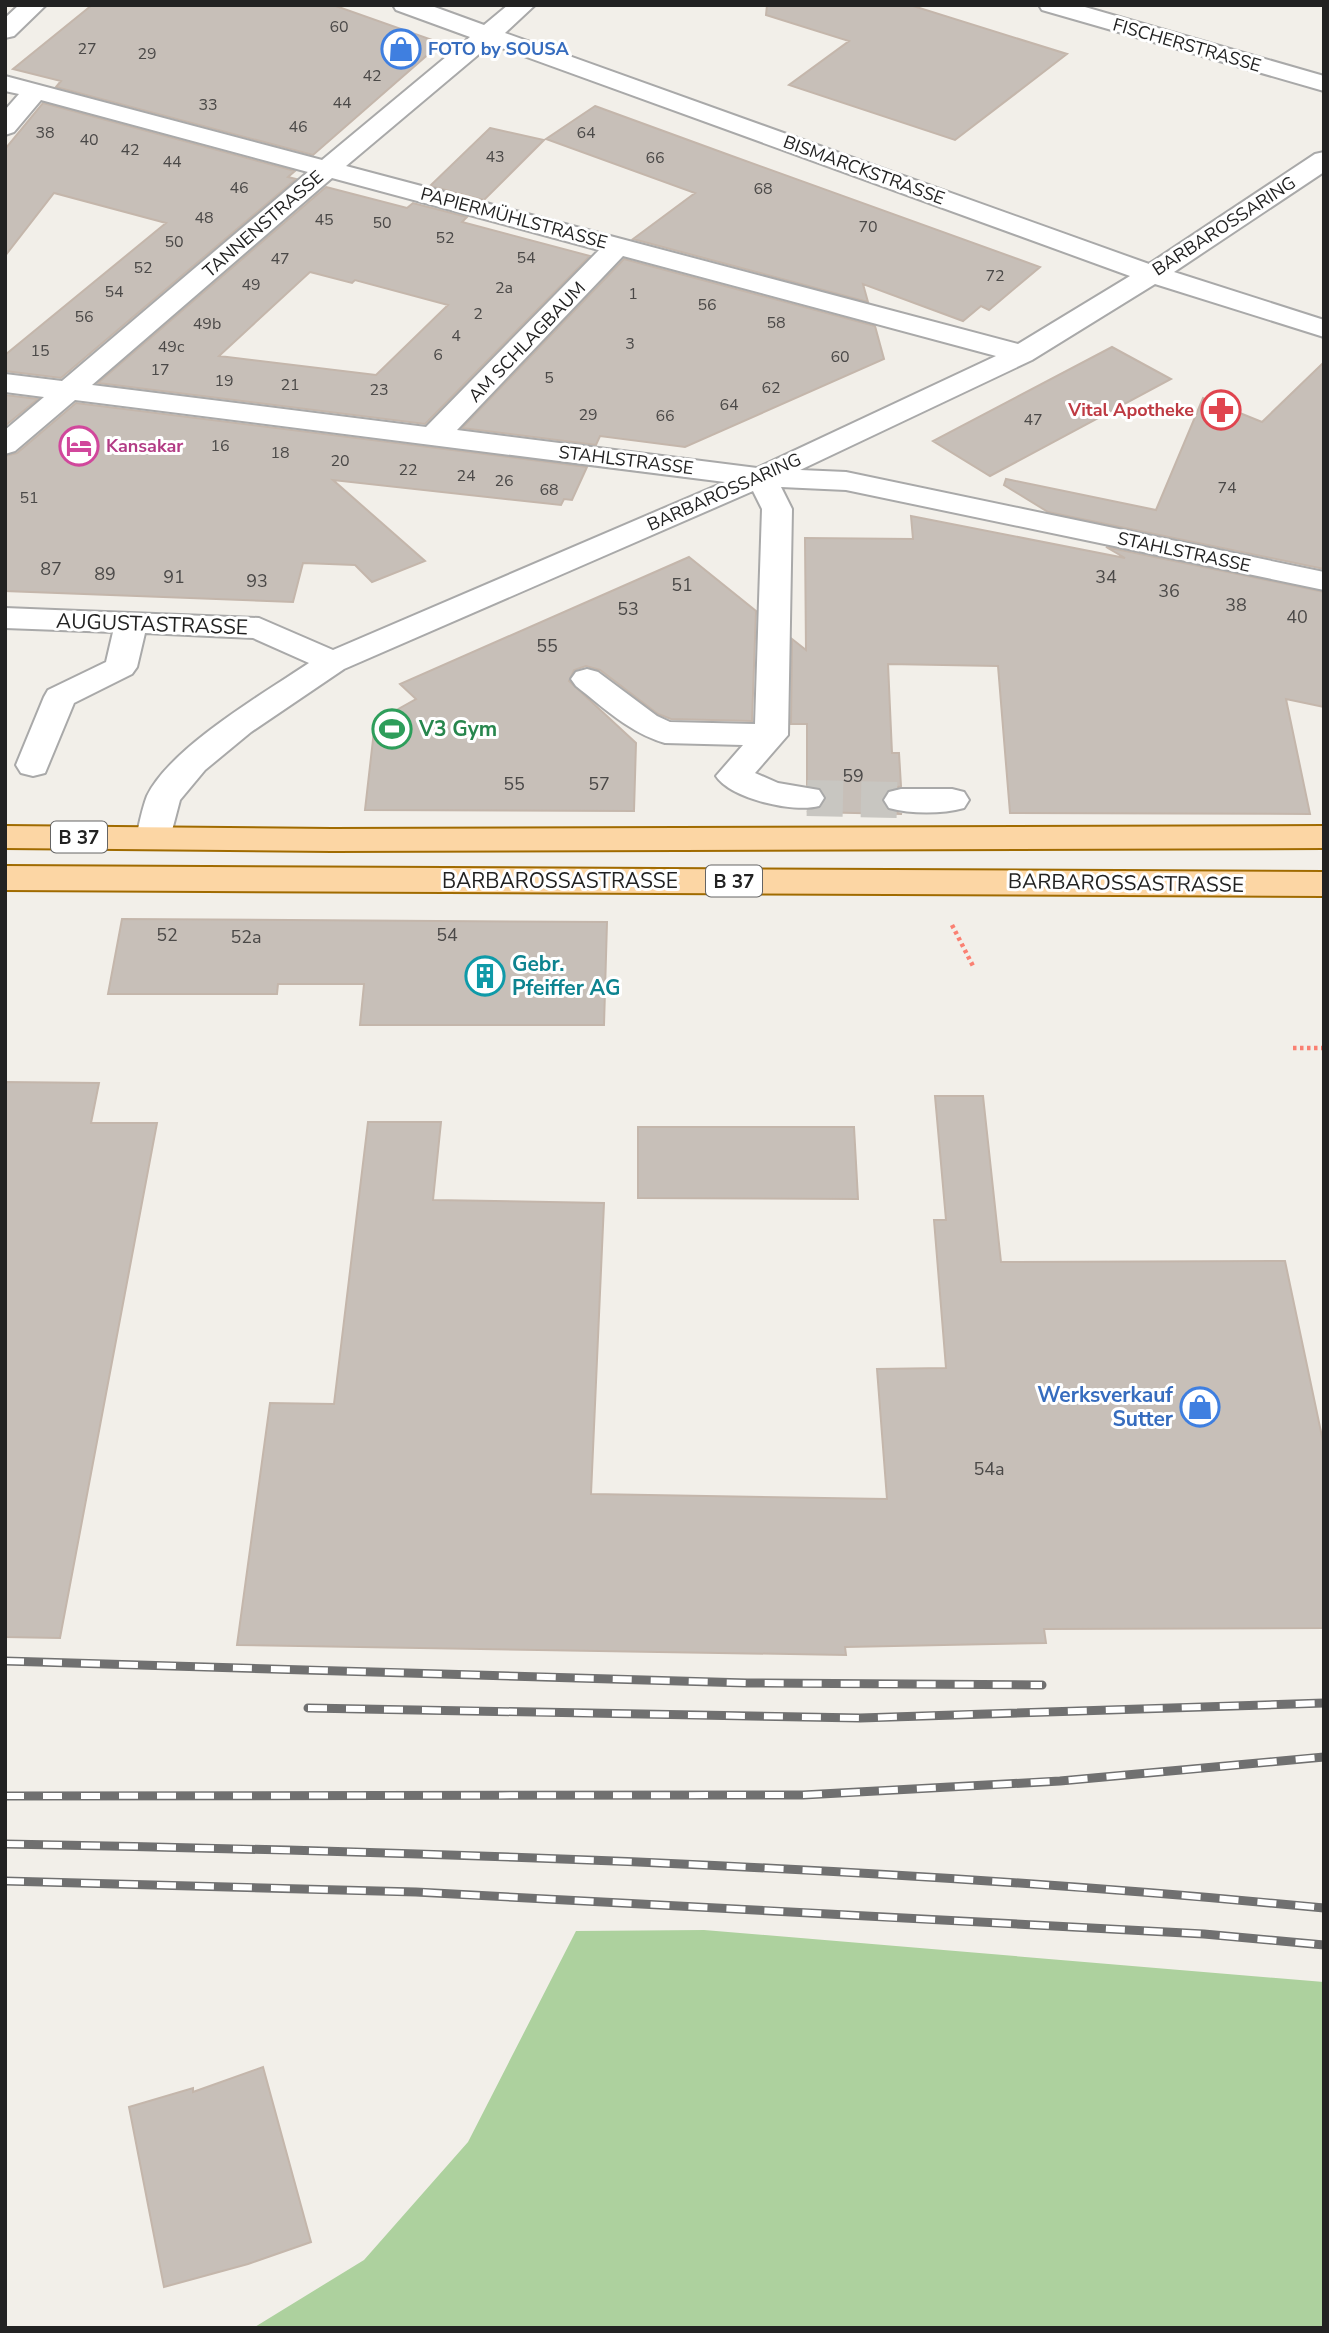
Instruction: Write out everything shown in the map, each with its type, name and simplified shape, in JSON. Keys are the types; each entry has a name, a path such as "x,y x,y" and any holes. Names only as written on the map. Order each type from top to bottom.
{"main road":[{"name":"BARBAROSSASTRASSE","path":"5,837 332,840 1324,837"},
{"path":"144,880 153,838"},
{"name":"BARBAROSSASTRASSE","path":"5,878 1324,884"}],"street":[{"path":"5,32 34,5"},
{"name":"BISMARCKSTRASSE","path":"405,5 1152,274 1324,329"},
{"name":"TANNENSTRASSE","path":"5,444 523,5"},
{"name":"FISCHERSTRASSE","path":"1051,5 1086,10 1324,84"},
{"name":"PAPIERMÜHLSTRASSE","path":"5,83 1023,354"},
{"path":"5,127 35,91"},
{"name":"BARBAROSSARING","path":"153,838 164,797 193,762 239,725 334,662 761,477 1023,354 1152,274 1324,160"},
{"name":"AM SCHLAGBAUM","path":"434,435 452,420 618,246"},
{"name":"STAHLSTRASSE","path":"5,383 761,477 846,481 1324,581"},
{"path":"761,477 777,509 771,736 733,776 771,793 807,798"},
{"name":"AUGUSTASTRASSE","path":"5,618 259,628 334,662"},
{"path":"33,765 60,697 121,667 131,623"},
{"path":"587,679 645,723 665,732 771,736"},
{"path":"901,800 952,800"}],"path":[{"path":"951,923 974,968"},
{"path":"1293,1048 1324,1048"}],"green space":[{"path":"704,1930 1324,1982 1324,2328 253,2328 364,2260 468,2142 576,1931"}],"building":[{"path":"92,5 333,5 441,43 313,155 56,87 61,81 13,69"},
{"path":"767,5 910,5 1067,54 955,140 789,85 849,41 766,15"},
{"path":"43,103 295,171 288,177 296,179 61,378 5,371 5,355 166,223 54,193 5,256 5,149"},
{"path":"595,106 1040,267 989,310 981,306 963,321 863,284 868,302 633,239 695,193 546,139"},
{"path":"490,128 544,140 484,200 430,186"},
{"path":"326,187 407,208 413,203 467,217 462,222 590,256 425,424 98,383","holes":["310,272 352,283 355,280 448,305 376,375 219,356"]},
{"path":"624,259 875,326 884,359 685,447 600,436 596,445 462,428"},
{"path":"1112,347 1171,379 990,476 933,441"},
{"path":"1324,362 1324,569 1048,512 1004,485 1006,479 1156,510 1203,398 1262,422"},
{"path":"5,395 38,399 5,426"},
{"path":"76,403 587,467 572,500 564,499 561,505 333,480 425,561 372,582 355,565 303,563 293,602 5,591 5,456 17,453"},
{"path":"911,516 1125,558 1106,547 1324,592 1324,707 1286,699 1310,814 1010,813 998,666 888,664 892,753 899,753 901,786 887,791 882,801 888,811 902,814 807,812 821,807 826,797 819,787 807,785 807,724 791,724 792,639 806,650 805,538 913,539"},
{"path":"689,557 756,611 752,721 671,719 658,714 600,670 586,666 574,670 569,681 636,743 634,811 365,810 375,722 416,699 400,684"},
{"name":"Gebr. Pfeiffer AG","path":"122,919 607,922 604,1025 360,1025 364,984 278,984 277,994 108,994"},
{"path":"5,1082 99,1083 91,1123 157,1123 60,1638 5,1637"},
{"path":"935,1096 983,1096 1001,1262 1285,1261 1324,1446 1324,1628 1044,1629 1046,1643 845,1647 846,1655 237,1645 270,1403 334,1404 368,1122 441,1122 433,1200 604,1203 591,1494 887,1499 877,1369 946,1368 934,1220 946,1220"},
{"path":"638,1127 854,1127 858,1199 638,1198"},
{"path":"263,2067 311,2242 248,2264 164,2287 129,2107 193,2088 193,2092"}],"tunnel":[{"path":"807,798 901,800"}],"railway":[{"path":"5,1661 747,1683 1042,1685"},
{"path":"308,1708 860,1718 1324,1703"},
{"path":"5,1796 803,1795 1060,1781 1324,1757"},
{"path":"5,1844 335,1851 830,1871 995,1881 1324,1908"},
{"path":"5,1881 416,1892 1204,1934 1324,1945"}],"place":[{"name":"FOTO by SOUSA","path":"401,49"},
{"name":"Vital Apotheke","path":"1221,410"},
{"name":"Kansakar","path":"79,446"},
{"name":"V3 Gym","path":"392,729"},
{"name":"Gebr. Pfeiffer AG","path":"485,976"},
{"name":"Werksverkauf Sutter","path":"1200,1407"}]}
